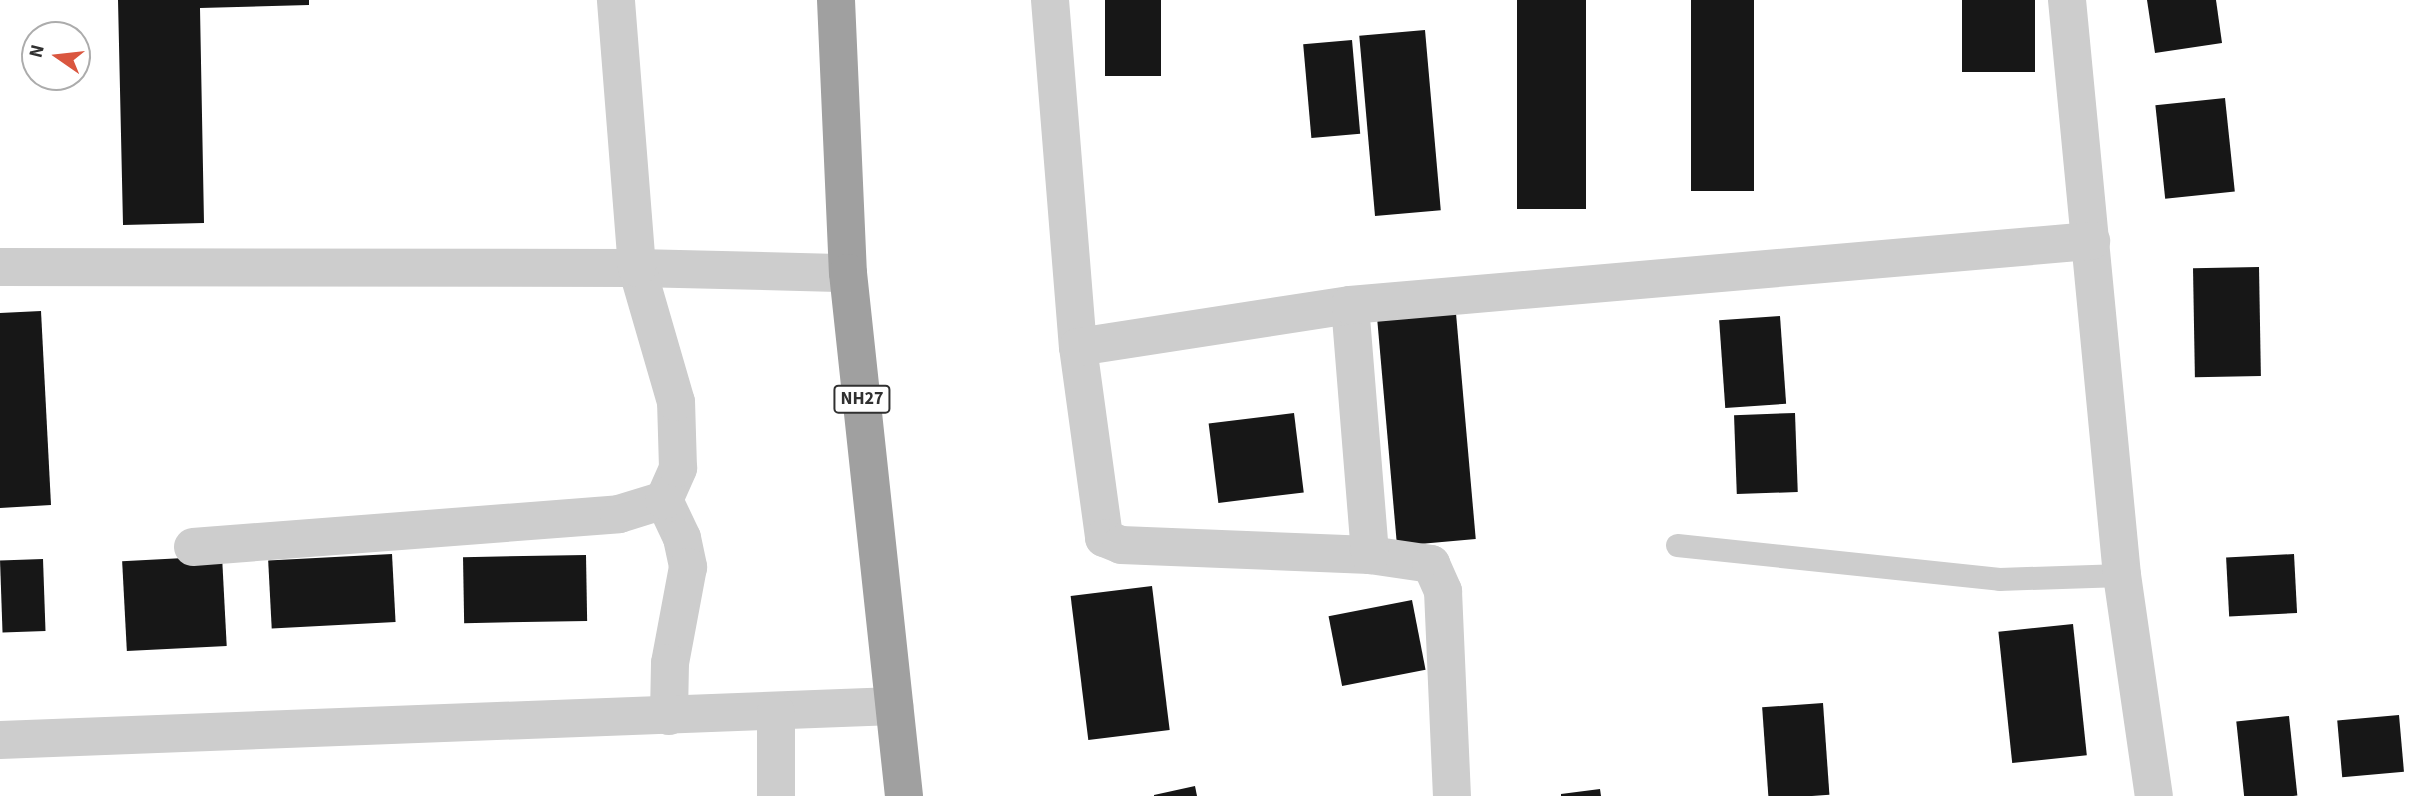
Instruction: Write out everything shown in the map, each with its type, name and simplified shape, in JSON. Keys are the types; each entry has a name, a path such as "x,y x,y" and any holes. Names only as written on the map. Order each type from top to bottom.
{"highway":[{"name":"NH27","path":"836,0 848,273 904,796"}],"street":[{"path":"616,0 637,268 676,402 678,468 664,500 682,538 688,567 670,663 668,716"},
{"path":"1050,0 1078,347 1104,538 1121,545 1207,551 1370,555 1420,560 1432,564 1443,591 1452,796"},
{"path":"2067,0 2122,575 2154,796"},
{"path":"1078,347 1350,305 2091,241"},
{"path":"0,267 637,268 848,273"},
{"path":"1350,305 1370,555"},
{"path":"193,547 619,514 664,500"},
{"path":"0,740 894,706"},
{"path":"776,712 776,796"}],"lane":[{"path":"1677,545 1999,579 2122,575"}],"building":[{"path":"118,0 309,0 309,5 200,8 204,223 123,225"},
{"path":"1105,0 1161,0 1161,76 1105,76"},
{"path":"1517,0 1586,0 1586,209 1517,209"},
{"path":"1691,0 1754,0 1754,191 1691,191"},
{"path":"1962,0 2035,0 2035,72 1962,72"},
{"path":"2147,0 2216,0 2222,43 2155,53"},
{"path":"1425,30 1441,210 1375,216 1359,36"},
{"path":"1352,40 1360,134 1311,138 1303,44"},
{"path":"2225,98 2235,191 2165,199 2155,105"},
{"path":"2259,267 2261,376 2195,377 2193,268"},
{"path":"1455,302 1476,539 1397,546 1376,309"},
{"path":"41,311 51,505 0,508 0,313"},
{"path":"1780,316 1786,404 1725,408 1719,320"},
{"path":"1294,413 1304,492 1218,503 1209,423"},
{"path":"1795,413 1798,492 1737,494 1734,415"},
{"path":"392,554 396,622 272,628 268,560"},
{"path":"2294,554 2297,613 2229,616 2226,558"},
{"path":"586,555 587,621 464,623 463,557"},
{"path":"222,556 227,646 127,651 122,561"},
{"path":"43,559 46,631 3,632 0,561"},
{"path":"1152,586 1170,730 1088,740 1071,596"},
{"path":"1412,600 1426,670 1342,686 1329,616"},
{"path":"2073,624 2087,755 2012,763 1998,632"},
{"path":"1823,703 1829,795 1768,796 1762,707"},
{"path":"2399,715 2404,772 2342,777 2337,720"},
{"path":"2289,716 2297,796 2244,796 2236,722"},
{"path":"1195,786 1197,796 1154,796 1154,795"},
{"path":"1600,789 1601,796 1561,796 1561,794"}]}
